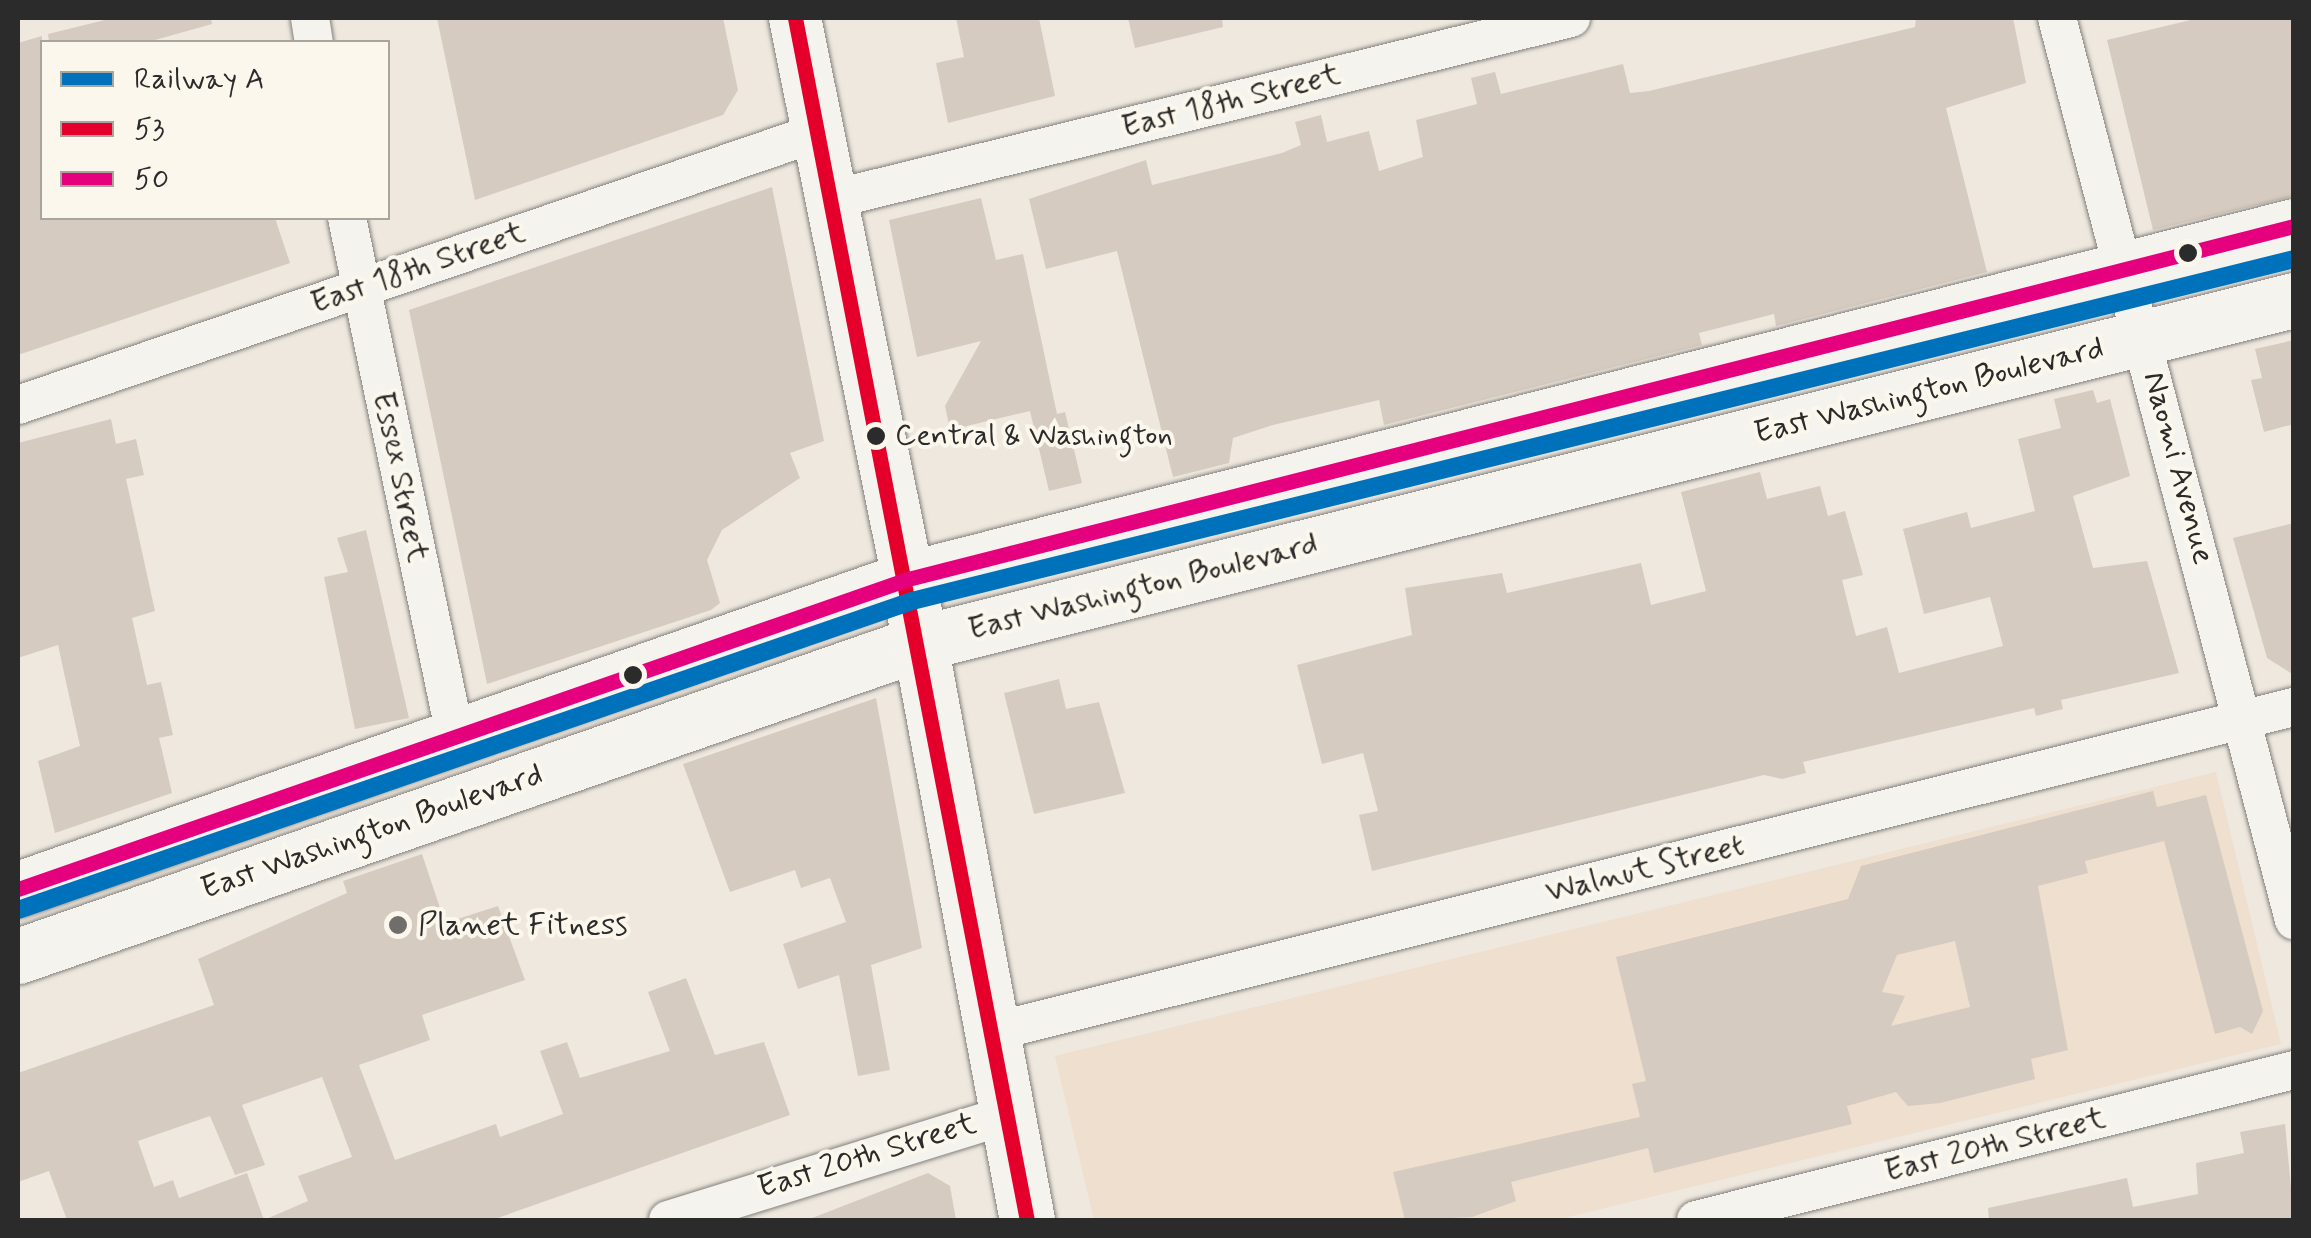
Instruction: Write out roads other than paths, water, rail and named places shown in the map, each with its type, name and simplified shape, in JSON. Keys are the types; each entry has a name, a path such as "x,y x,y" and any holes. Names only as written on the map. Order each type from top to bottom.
{"main road":[{"path":"796,18 996,1031 1028,1220"},
{"name":"East Washington Boulevard","path":"18,889 908,579 2294,226"},
{"name":"East Washington Boulevard","path":"18,956 920,643 2294,300"}],"street":[{"name":"East 18th Street","path":"833,198 1570,18"},
{"name":"Naomi Avenue","path":"2057,18 2245,719 2294,920"},
{"name":"East 18th Street","path":"18,406 820,132"},
{"name":"Essex Street","path":"347,220 454,735"},
{"name":"Walnut Street","path":"996,1031 2294,707"},
{"name":"East 20th Street","path":"1696,1220 2294,1070"},
{"name":"East 20th Street","path":"668,1220 1010,1114"}],"rail line":[{"name":"A","path":"18,910 912,601 2294,259"}],"place":[{"name":"Central & Washington","path":"876,436"},
{"name":"Planet Fitness","path":"398,925"}]}
